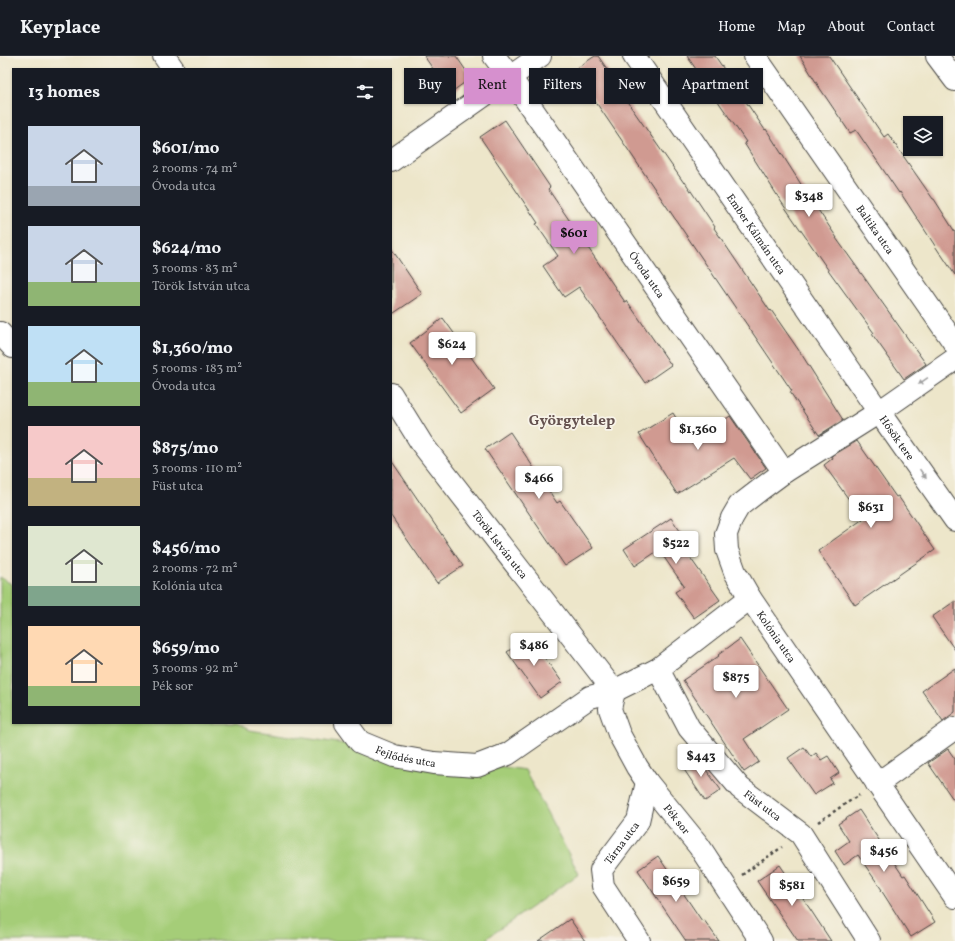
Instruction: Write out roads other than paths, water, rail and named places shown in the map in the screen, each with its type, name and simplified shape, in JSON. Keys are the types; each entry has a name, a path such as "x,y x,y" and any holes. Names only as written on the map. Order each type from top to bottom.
{"street":[{"path":"164,56 172,68"},
{"name":"Óvoda utca","path":"494,56 503,68"},
{"path":"521,69 540,56"},
{"name":"Ember Kálmán utca","path":"634,56 879,412"},
{"name":"Baltika utca","path":"755,56 955,344"},
{"path":"937,56 955,80"},
{"name":"Óvoda utca","path":"521,93 784,472"},
{"path":"392,160 472,104"},
{"path":"0,333 12,346"},
{"name":"Hősök tere","path":"955,359 879,412 955,520"},
{"name":"Török István utca","path":"392,396 422,444 614,691"},
{"name":"Kolónia utca","path":"879,412 784,472 739,506 732,518 726,534 727,550 735,572 750,598 955,897"},
{"path":"614,691 658,669 750,598"},
{"name":"Füst utca","path":"658,669 689,728 740,788 801,834 869,941"},
{"name":"Fejlődés utca","path":"347,724 360,742 394,756 434,764 477,766 508,754 590,697 614,691"},
{"name":"Pék sor","path":"614,691 610,709 620,734 637,767 647,782 699,846 761,941"},
{"path":"877,784 955,728"},
{"name":"Tárna utca","path":"638,941 603,886 601,870 638,821 647,782"}],"district":[{"name":"Györgytelep","path":"572,420"}]}
